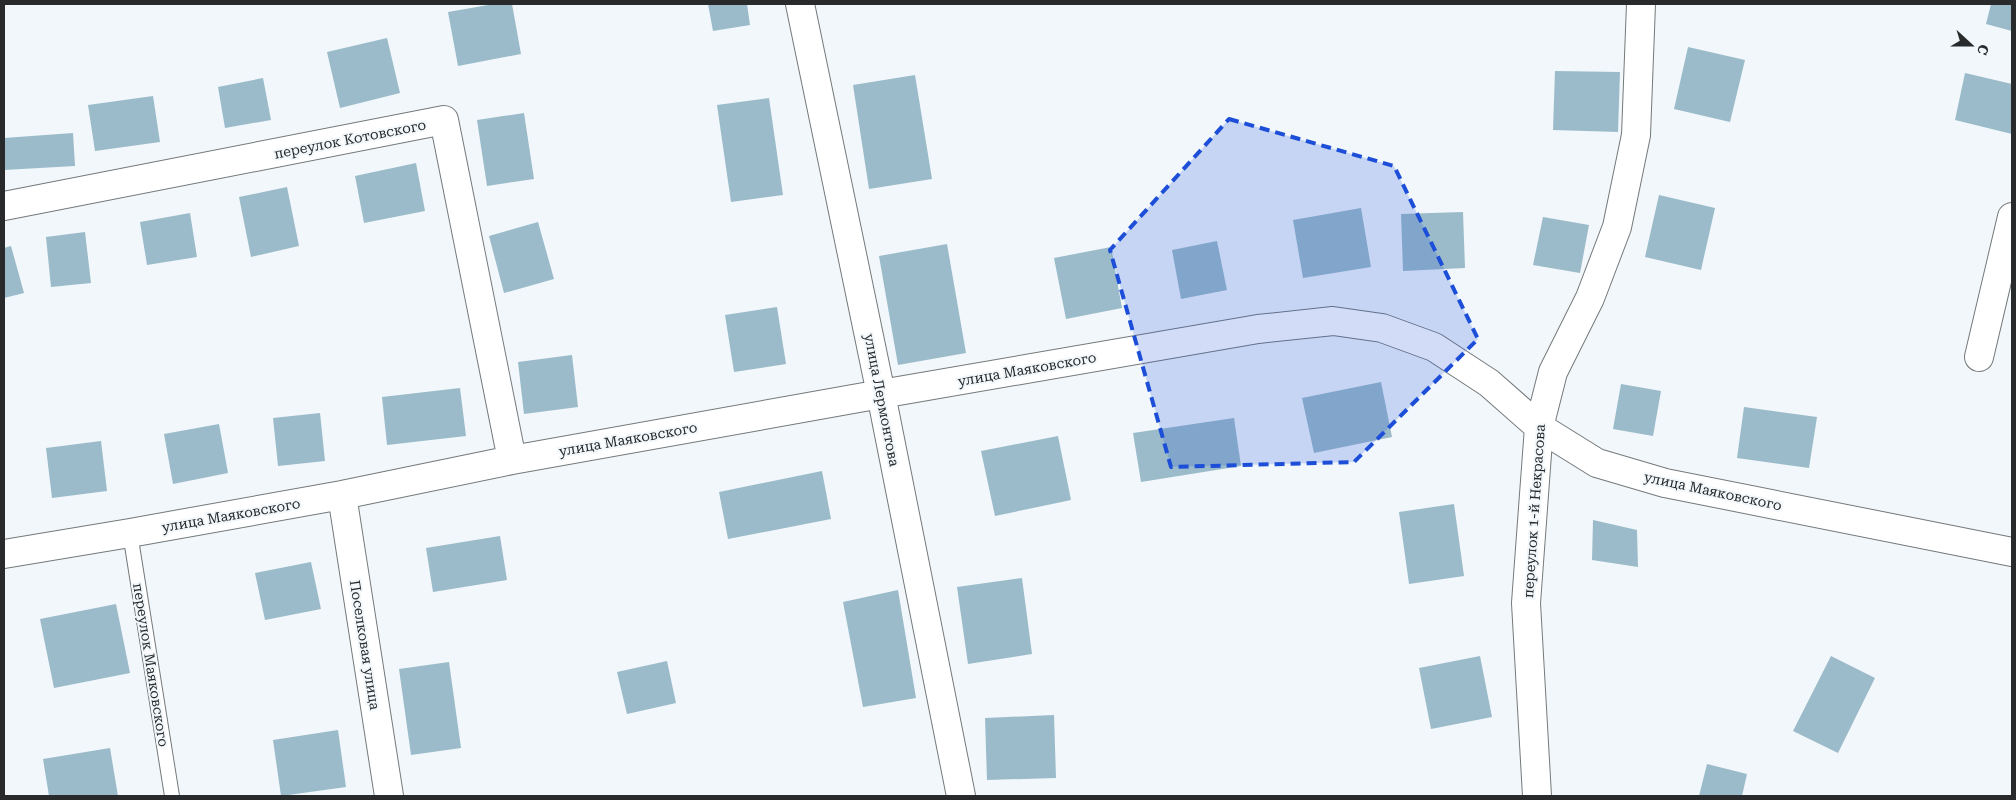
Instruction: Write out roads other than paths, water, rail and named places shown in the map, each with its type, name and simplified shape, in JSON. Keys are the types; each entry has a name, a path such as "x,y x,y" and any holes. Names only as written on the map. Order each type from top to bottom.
{"street":[{"name":"улица Лермонтова","path":"800,4 881,394 961,796"},
{"name":"переулок 1-й Некрасова","path":"1537,796 1526,604 1539,427 1553,372 1590,298 1617,227 1636,135 1641,4"},
{"name":"переулок Котовского","path":"4,206 444,120 512,460"},
{"path":"1979,357 2012,217"},
{"name":"улица Маяковского","path":"4,554 130,533 512,460 881,394 1258,329 1333,321 1382,328 1434,347 1490,383 1539,427 1597,463 1665,483 2012,552"},
{"name":"Поселковая улица","path":"342,494 389,796"}],"lane":[{"name":"переулок Маяковского","path":"130,533 172,796"}]}
